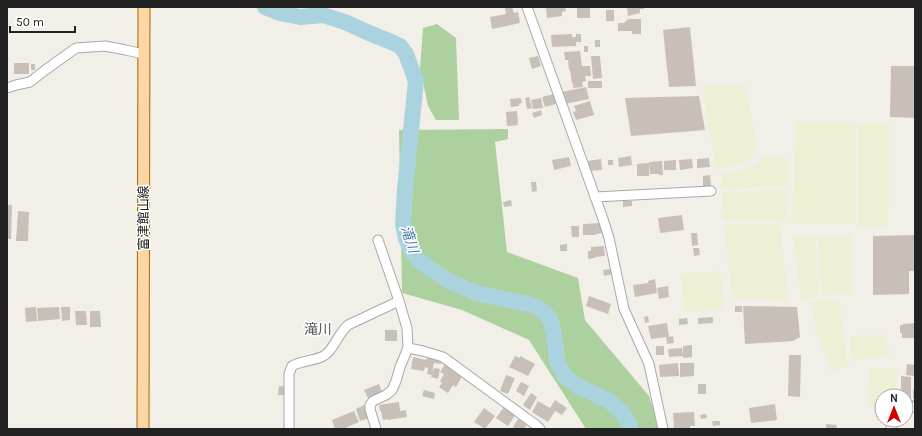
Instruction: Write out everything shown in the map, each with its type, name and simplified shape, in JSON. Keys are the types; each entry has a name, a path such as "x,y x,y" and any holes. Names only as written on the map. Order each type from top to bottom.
{"main road":[{"name":"富津館山線","path":"142,429 144,7"}],"street":[{"path":"527,7 595,197 608,238 624,309 649,364 663,429"},
{"path":"7,88 30,82 76,48 105,46 144,54"},
{"path":"595,197 711,191"},
{"path":"376,429 370,405 373,401 386,395 392,390 408,348 407,328 378,240"},
{"path":"289,429 289,374 292,366 297,363 321,358 326,355 348,325 399,301"},
{"path":"408,348 443,357 540,429"}],"green space":[{"path":"437,24 456,38 459,120 436,120 428,106 420,68 423,28"},
{"path":"702,86 746,86 757,151 745,162 716,169"},
{"path":"796,122 856,123 855,224 792,223"},
{"path":"858,123 889,124 888,227 858,227"},
{"path":"508,129 508,139 495,142 507,252 578,278 585,320 649,396 660,429 586,429 529,340 462,310 402,293 399,130"},
{"path":"763,156 788,159 788,186 722,189 721,175 753,166"},
{"path":"777,190 788,194 785,221 724,220 721,192"},
{"path":"724,224 780,224 788,301 732,297"},
{"path":"793,236 815,236 818,296 802,301"},
{"path":"818,236 852,236 852,294 821,295"},
{"path":"720,271 724,309 685,312 680,274"},
{"path":"827,300 839,301 848,366 832,371 816,332 812,303"},
{"path":"885,335 891,355 852,361 849,336"},
{"path":"871,368 898,369 897,388 874,388 874,406 867,406"}],"building":[{"path":"505,7 512,7 514,13 518,12 520,23 492,29 490,17 506,14"},
{"path":"546,7 565,7 566,11 562,12 562,16 547,18"},
{"path":"590,7 590,18 577,18 577,8"},
{"path":"627,7 644,7 644,9 640,9 640,13 628,16"},
{"path":"606,10 614,10 614,21 606,21"},
{"path":"627,19 641,19 641,34 632,34 632,31 618,31 618,23 625,23"},
{"path":"690,27 696,86 669,87 663,30"},
{"path":"572,34 572,37 576,37 576,34 581,34 581,42 576,42 576,46 552,47 551,35"},
{"path":"595,40 600,40 600,47 595,47"},
{"path":"584,46 588,46 588,52 584,52"},
{"path":"580,51 582,66 590,66 591,76 585,76 586,81 582,82 583,87 573,88 568,60 565,60 564,52"},
{"path":"538,56 541,66 532,69 529,58"},
{"path":"591,56 600,56 602,78 593,79"},
{"path":"14,63 29,63 29,74 14,74"},
{"path":"31,64 35,64 35,70 31,70"},
{"path":"891,66 915,66 915,118 890,117"},
{"path":"588,81 602,81 602,88 588,88"},
{"path":"586,87 589,99 565,104 562,92"},
{"path":"554,94 556,104 545,107 542,97"},
{"path":"699,96 705,130 631,136 625,98"},
{"path":"529,97 532,108 527,109 525,98"},
{"path":"521,98 522,103 519,104 519,106 511,107 510,99"},
{"path":"541,98 543,108 533,109 531,100"},
{"path":"590,101 594,115 576,120 573,112 576,111 574,106"},
{"path":"541,110 542,115 534,118 532,113"},
{"path":"517,111 518,125 507,126 506,112"},
{"path":"631,156 632,165 619,167 618,158"},
{"path":"569,157 571,166 554,170 552,160"},
{"path":"709,158 710,167 697,168 697,159"},
{"path":"601,159 602,170 589,171 588,161"},
{"path":"692,159 693,168 680,170 679,160"},
{"path":"608,160 613,160 613,165 608,165"},
{"path":"676,160 676,170 664,170 664,161"},
{"path":"662,161 663,175 650,174 649,162"},
{"path":"649,163 649,176 637,176 637,164"},
{"path":"710,175 711,186 703,187 703,176"},
{"path":"531,182 536,182 537,191 532,192"},
{"path":"511,200 512,206 504,207 503,202"},
{"path":"623,201 632,201 632,206 623,207"},
{"path":"7,205 12,205 11,239 7,239"},
{"path":"18,211 29,212 28,241 16,241"},
{"path":"682,215 684,230 660,233 658,218"},
{"path":"602,223 602,233 596,235 583,235 583,224"},
{"path":"571,226 579,226 579,237 572,237"},
{"path":"691,233 697,233 698,245 692,246"},
{"path":"915,235 915,271 909,271 909,294 873,295 873,236"},
{"path":"567,244 567,251 560,251 560,245"},
{"path":"604,246 605,256 588,259 588,251 591,251 591,247"},
{"path":"693,248 699,248 700,255 694,256"},
{"path":"611,269 612,274 604,276 603,270"},
{"path":"655,279 657,293 635,297 633,285 648,283 648,281"},
{"path":"668,286 669,297 659,299 657,288"},
{"path":"589,296 611,304 608,314 586,306"},
{"path":"735,306 742,306 742,312 735,312"},
{"path":"743,306 797,307 800,337 793,341 745,344"},
{"path":"36,307 37,321 26,322 25,308"},
{"path":"59,307 60,319 38,321 37,308"},
{"path":"61,307 70,307 70,320 62,321"},
{"path":"75,311 86,311 87,325 76,325"},
{"path":"90,311 100,311 101,327 90,327"},
{"path":"648,316 649,322 645,323 644,317"},
{"path":"713,317 713,323 698,324 698,318"},
{"path":"687,318 688,324 679,325 679,319"},
{"path":"667,323 669,337 673,336 674,343 667,344 666,337 651,339 648,326"},
{"path":"915,323 915,338 902,338 902,333 900,333 900,325"},
{"path":"385,330 397,330 397,341 385,341"},
{"path":"692,345 692,357 683,358 683,346"},
{"path":"656,346 664,346 664,355 656,355"},
{"path":"682,348 683,356 669,357 668,349"},
{"path":"789,355 801,355 800,397 788,396"},
{"path":"515,356 520,358 520,356 535,364 528,376 509,367"},
{"path":"413,357 426,360 427,358 435,359 435,357 442,358 441,364 434,363 432,373 434,368 440,369 438,379 427,374 428,368 425,367 424,371 411,369"},
{"path":"678,363 679,376 660,377 659,365"},
{"path":"680,363 694,363 694,376 680,377"},
{"path":"445,364 463,375 456,387 453,385 448,393 439,387 442,383 440,381 444,374 440,372"},
{"path":"907,364 915,365 914,376 906,375"},
{"path":"506,375 515,378 508,394 500,391"},
{"path":"901,376 911,377 911,388 901,388"},
{"path":"521,382 529,386 524,396 516,391"},
{"path":"379,384 382,392 368,398 364,390"},
{"path":"698,384 706,384 706,394 698,394"},
{"path":"279,386 288,387 287,395 278,395"},
{"path":"424,390 435,393 434,399 422,396"},
{"path":"531,393 537,397 530,410 523,405"},
{"path":"555,400 567,408 562,415 550,408"},
{"path":"538,401 555,411 548,422 532,412"},
{"path":"399,402 400,411 406,410 407,417 383,420 379,405"},
{"path":"775,404 777,420 751,423 749,408"},
{"path":"364,405 369,418 360,421 356,409"},
{"path":"505,406 516,414 508,426 496,418"},
{"path":"484,408 495,416 485,429 474,422"},
{"path":"354,411 359,422 343,429 335,429 332,420"},
{"path":"694,412 695,426 690,426 690,429 674,429 673,413"},
{"path":"706,414 707,418 701,419 700,415"},
{"path":"518,419 527,425 524,429 512,429"},
{"path":"712,421 720,421 720,425 713,426"},
{"path":"826,424 837,425 836,429 826,429"}],"waterway":[{"name":"滝川","path":"265,7 280,13 300,17 323,15 345,22 400,46 406,54 416,81 403,224 406,239 411,250 418,260 445,279 476,293 533,305 543,311 550,319 554,333 557,361 564,375 576,385 609,401 622,412 630,426 630,429"}],"district":[{"name":"滝川","path":"318,329"}]}
